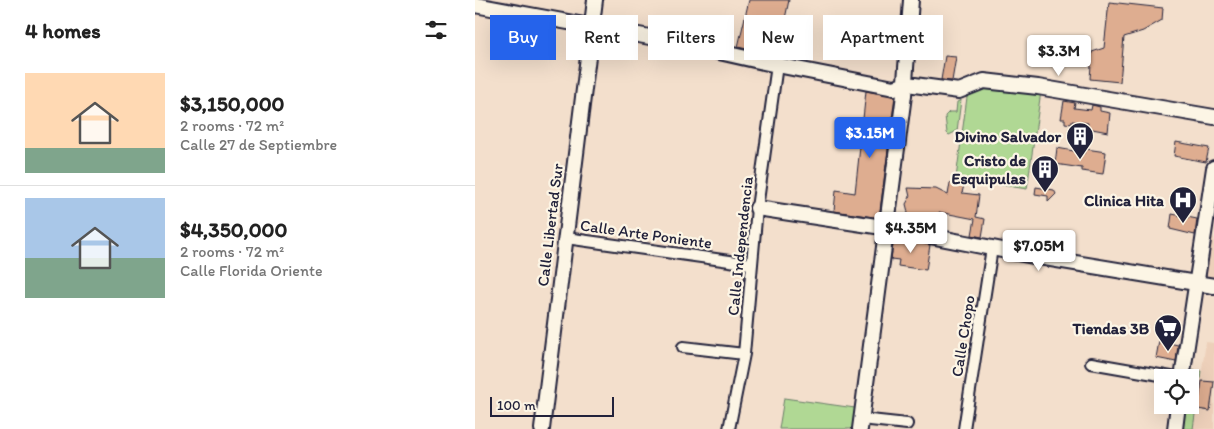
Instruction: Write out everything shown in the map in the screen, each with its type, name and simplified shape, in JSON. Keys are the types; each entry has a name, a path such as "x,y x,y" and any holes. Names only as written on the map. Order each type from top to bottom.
{"street":[{"name":"Calle Libertad Sur","path":"593,15 595,0"},
{"path":"907,424 860,424 887,228 904,84 911,0"},
{"path":"475,5 566,21"},
{"path":"638,36 894,88 904,84 959,91 983,81 1038,88 1214,117"},
{"name":"Calle Libertad Sur","path":"542,429 587,60"},
{"name":"Calle Independencia","path":"729,429 744,354 757,208 777,65"},
{"path":"1183,369 1195,283 1209,231 1214,168"},
{"path":"757,208 887,228 1214,286"},
{"name":"Calle Arte Poniente","path":"566,238 751,264"},
{"name":"Calle Chopo","path":"964,429 992,248"},
{"path":"683,347 744,354"},
{"path":"1091,363 1154,374"},
{"path":"1175,429 1177,414"}],"shaded area":[{"path":"1207,237 1214,238 1214,282 1200,279"},
{"path":"1206,342 1214,343 1214,429 1193,429 1195,414 1199,414 1199,389"}],"green space":[{"path":"984,83 1041,91 1027,189 956,178 968,90"},
{"path":"961,100 957,131 949,135 947,133 945,116 949,112 956,112 957,102"},
{"path":"784,398 855,408 852,429 779,429"},
{"path":"1182,414 1195,414 1193,429 1180,429"}],"building":[{"path":"749,0 789,0 786,15 745,15"},
{"path":"1109,2 1163,8 1162,20 1143,31 1124,37 1120,82 1090,79 1092,52 1104,48"},
{"path":"744,21 744,48 738,47"},
{"path":"945,56 956,57 952,81 941,80"},
{"path":"866,91 895,96 879,218 834,211 836,190 855,193"},
{"path":"1064,101 1075,103 1074,108 1091,110 1092,105 1100,107 1100,111 1110,113 1108,132 1087,128 1088,123 1072,121 1072,124 1065,123 1065,119 1061,119"},
{"path":"1176,142 1209,148 1206,162 1174,156"},
{"name":"Divino Salvador","path":"1057,148 1085,153 1086,149 1106,152 1103,174 1082,171 1082,168 1055,164"},
{"path":"950,183 964,185 962,193 979,195 976,217 985,219 982,237 972,235 975,219 939,212 939,228 905,222 908,212 906,204 910,197 908,188 936,189 948,195"},
{"name":"Cristo de Esquipulas","path":"1036,187 1054,190 1056,194 1048,202 1048,196 1035,194"},
{"name":"Clinica Hita","path":"1172,214 1197,219 1195,235 1170,229"},
{"path":"894,238 930,245 926,270 898,266 899,260 891,259"},
{"name":"Tiendas 3B","path":"1159,341 1178,345 1176,362 1156,358"},
{"path":"1202,381 1214,382 1210,411 1199,409"}],"place":[{"name":"Divino Salvador","path":"1080,160"},
{"name":"Cristo de Esquipulas","path":"1045,193"},
{"name":"Clinica Hita","path":"1183,224"},
{"name":"Tiendas 3B","path":"1168,352"}]}
